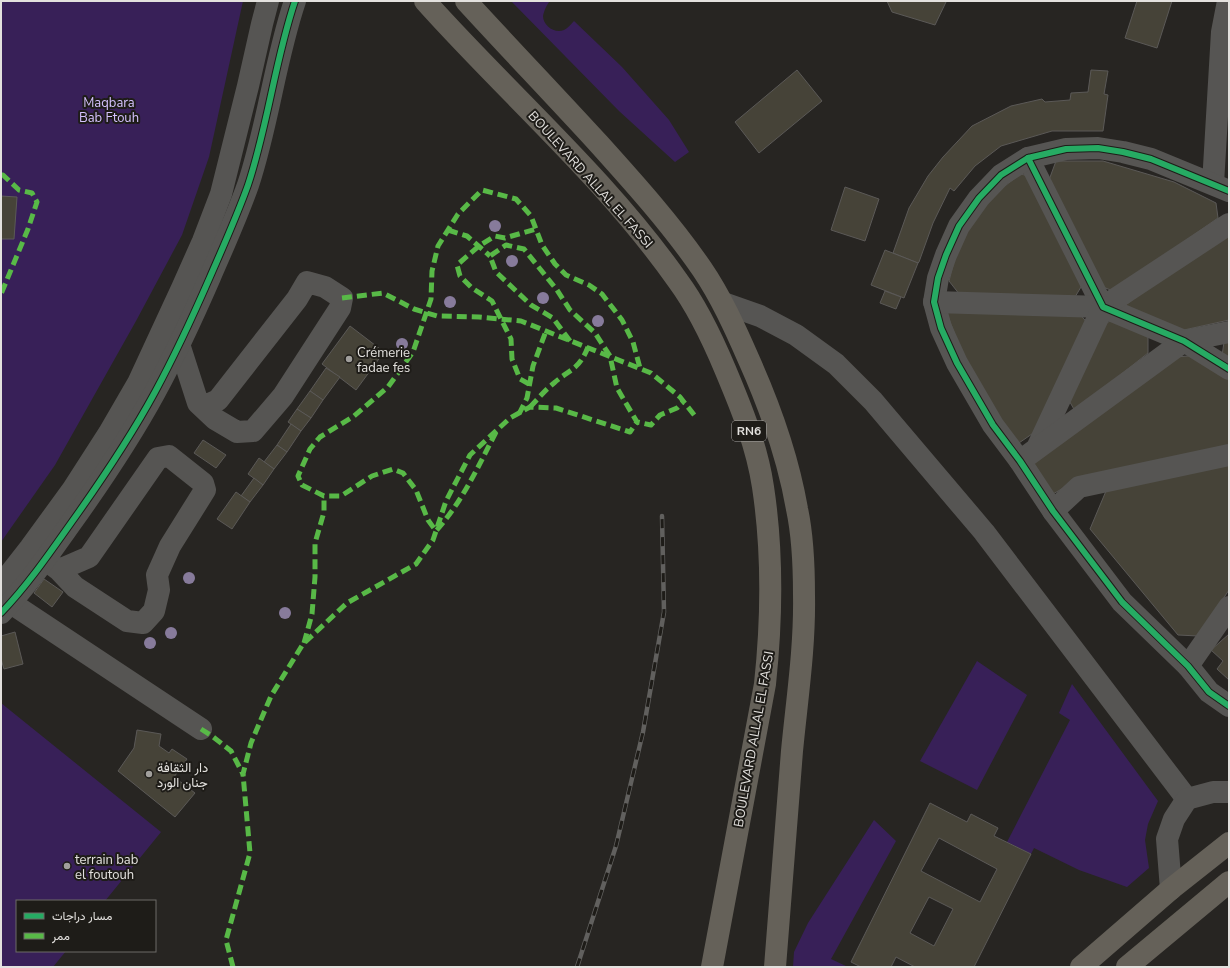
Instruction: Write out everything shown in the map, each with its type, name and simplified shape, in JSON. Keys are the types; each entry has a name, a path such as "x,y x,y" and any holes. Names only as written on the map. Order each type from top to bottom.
{"main road":[{"name":"BOULEVARD ALLAL EL FASSI","path":"425,1 446,25 566,148 625,212 663,260 679,282 700,316 715,346 747,425 763,486 769,540 771,586 769,646 760,715 712,967"},
{"name":"BOULEVARD ALLAL EL FASSI","path":"466,1 550,90 644,194 684,244 703,271 723,304 755,373 777,430 798,510 801,533 804,596 800,674 782,861 775,967"},
{"path":"1081,967 1171,889 1229,843"},
{"path":"1127,967 1229,882"}],"street":[{"path":"147,387 221,194 268,1"},
{"path":"201,729 4,600 45,559 73,489 108,433 147,387 179,344 227,238 248,184 264,128 289,19 295,1"},
{"path":"1228,1 1222,32 1224,64 1221,188 1151,160 1123,152 1098,148 1066,149 1028,158 1001,175 979,198 959,226 938,278 934,302 941,328 957,363 993,425 1020,461 1053,511 1122,602 1188,666 1209,692 1229,706"},
{"path":"1028,158 1103,307"},
{"path":"1037,448 1103,307 1229,224"},
{"path":"179,344 198,402 203,407 215,419 237,432 253,431 283,396 340,308 342,298 325,287 307,282 297,299 218,400 203,407"},
{"path":"934,302 1103,307 1184,341 1229,369"},
{"path":"723,304 760,316 796,334 836,364 873,401 984,532 1187,800"},
{"path":"1020,461 1184,341 1229,332"},
{"path":"1053,511 1078,487 1229,455"},
{"path":"169,456 203,483 204,490 170,546 157,575 159,590 154,611 143,622 127,621 75,586 45,559 90,557 158,458 169,456"},
{"path":"1188,666 1229,607"},
{"path":"1171,889 1167,839 1174,819 1187,800 1213,792 1229,792"}],"green space":[{"name":"Maqbara Bab Ftouh","path":"1,1 243,1 209,157 182,235 136,321 55,465 1,542"},
{"path":"511,1 550,1 543,16 547,26 553,30 564,30 574,21 622,67 669,120 689,152 675,162 619,111"},
{"path":"977,661 1027,695 977,790 920,761"},
{"path":"1072,684 1158,801 1148,824 1145,840 1149,868 1127,887 1079,870 1034,848 1031,854 1007,842 1070,720 1059,713"},
{"name":"terrain bab el foutouh","path":"1,703 161,832 106,900 16,900 16,952 65,952 53,967 1,967"},
{"path":"874,820 896,841 831,959 848,967 793,967 794,952 808,923"}],"building":[{"path":"887,1 946,2 935,25 892,12"},
{"path":"1137,1 1172,1 1157,48 1125,38"},
{"path":"797,70 822,101 759,153 735,122"},
{"path":"1091,70 1108,71 1104,94 1108,95 1103,131 1052,131 1001,146 975,166 954,191 950,188 933,223 918,263 893,253 909,208 928,176 943,157 972,126 1011,106 1042,99 1045,102 1070,100 1071,93 1088,92"},
{"path":"1056,161 1103,161 1174,182 1216,203 1218,218 1113,291 1098,285 1049,180"},
{"path":"1021,174 1032,177 1084,282 1075,297 960,295 949,281 959,242 991,196"},
{"path":"845,187 879,199 865,241 831,230"},
{"path":"1,196 17,197 14,239 1,239"},
{"path":"1229,230 1229,320 1175,332 1120,309"},
{"path":"885,250 918,263 904,298 871,285"},
{"path":"885,291 901,297 896,309 880,303"},
{"path":"946,311 1079,313 1089,325 1045,425 1016,445 977,393"},
{"path":"1115,317 1148,333 1148,353 1075,411 1067,397 1099,329"},
{"path":"350,326 384,352 356,390 322,364"},
{"path":"1229,341 1229,361 1222,356 1224,342"},
{"path":"1199,355 1229,374 1229,448 1077,480 1053,494 1031,459 1176,357"},
{"path":"326,368 340,377 323,400 310,391"},
{"path":"310,391 323,400 311,418 297,409"},
{"path":"297,409 311,418 301,431 288,422"},
{"path":"291,424 301,431 287,452 277,445"},
{"path":"203,440 226,455 216,468 194,453"},
{"path":"277,445 287,452 274,469 264,462"},
{"path":"259,458 274,469 263,485 248,474"},
{"path":"1229,463 1229,590 1198,636 1178,635 1090,529 1106,491"},
{"path":"254,478 263,485 250,502 241,496"},
{"path":"236,492 250,502 232,529 217,519"},
{"path":"44,579 63,592 52,607 34,593"},
{"path":"15,632 23,664 4,669 1,659 1,636"},
{"path":"1229,634 1229,680 1217,669 1223,661 1211,650"},
{"name":"دار الثقافة جنان الورد","path":"137,730 161,734 159,746 169,753 172,749 187,759 174,777 195,793 175,817 118,771 134,748"},
{"path":"930,803 967,822 971,814 998,828 994,836 1031,854 974,967 915,967 896,957 891,967 861,967 851,962","holes":["939,838 997,869 980,902 921,871","929,897 953,909 934,946 910,933"]}],"railway":[{"path":"577,967 616,846 643,732 664,612 662,516"}],"marked path":[{"path":"1,175 3,175 19,190 32,193 37,202 28,229 1,294"},
{"path":"496,432 462,496 436,531 428,520 416,490 403,473 393,469 372,476 341,496 324,496 302,485 298,476 310,449 320,437 354,416 388,387 413,352 431,299 432,271 438,246 458,214 482,190 516,199 531,216 542,245 555,264 566,275 589,285 602,294 622,320 633,342 640,368"},
{"path":"529,384 520,379 512,359 511,339 492,301 472,288 460,276 457,265 479,246 495,236 505,238 536,229"},
{"path":"448,230 467,236 490,256"},
{"path":"570,341 553,318 531,305 496,272 490,256 506,245 524,249 557,290 570,310 595,333 610,356 617,388 637,422 651,425 660,415 677,408 683,402"},
{"path":"342,298 383,293 414,309 437,316 479,317 521,321 651,373 680,397 695,416"},
{"path":"519,414 527,398 533,366 546,331"},
{"path":"530,407 560,378 578,365 585,355 588,347"},
{"path":"201,729 231,751 243,774 251,743 271,696 303,644 347,603 416,564 433,540 446,501 470,455 510,418 530,407 556,408 630,432 637,422"},
{"path":"304,643 312,614 315,577 315,543 324,512 324,496"},
{"path":"233,967 226,940 250,853 243,774"}],"cycle path":[{"path":"1,613 29,581 115,459 155,392 184,335 225,243 248,185 261,139 282,46 295,1"},
{"path":"1229,191 1151,159 1123,152 1098,148 1066,149 1028,158 1001,175 979,198 959,226 938,278 934,302 941,328 957,363 993,425 1020,461 1053,511 1122,602 1188,666 1209,692 1229,706"},
{"path":"1028,158 1103,307 1184,341 1229,369"}],"place":[{"name":"Crémerie fadae fes","path":"349,359"},
{"name":"دار الثقافة جنان الورد","path":"149,774"},
{"name":"terrain bab el foutouh","path":"67,866"}]}
